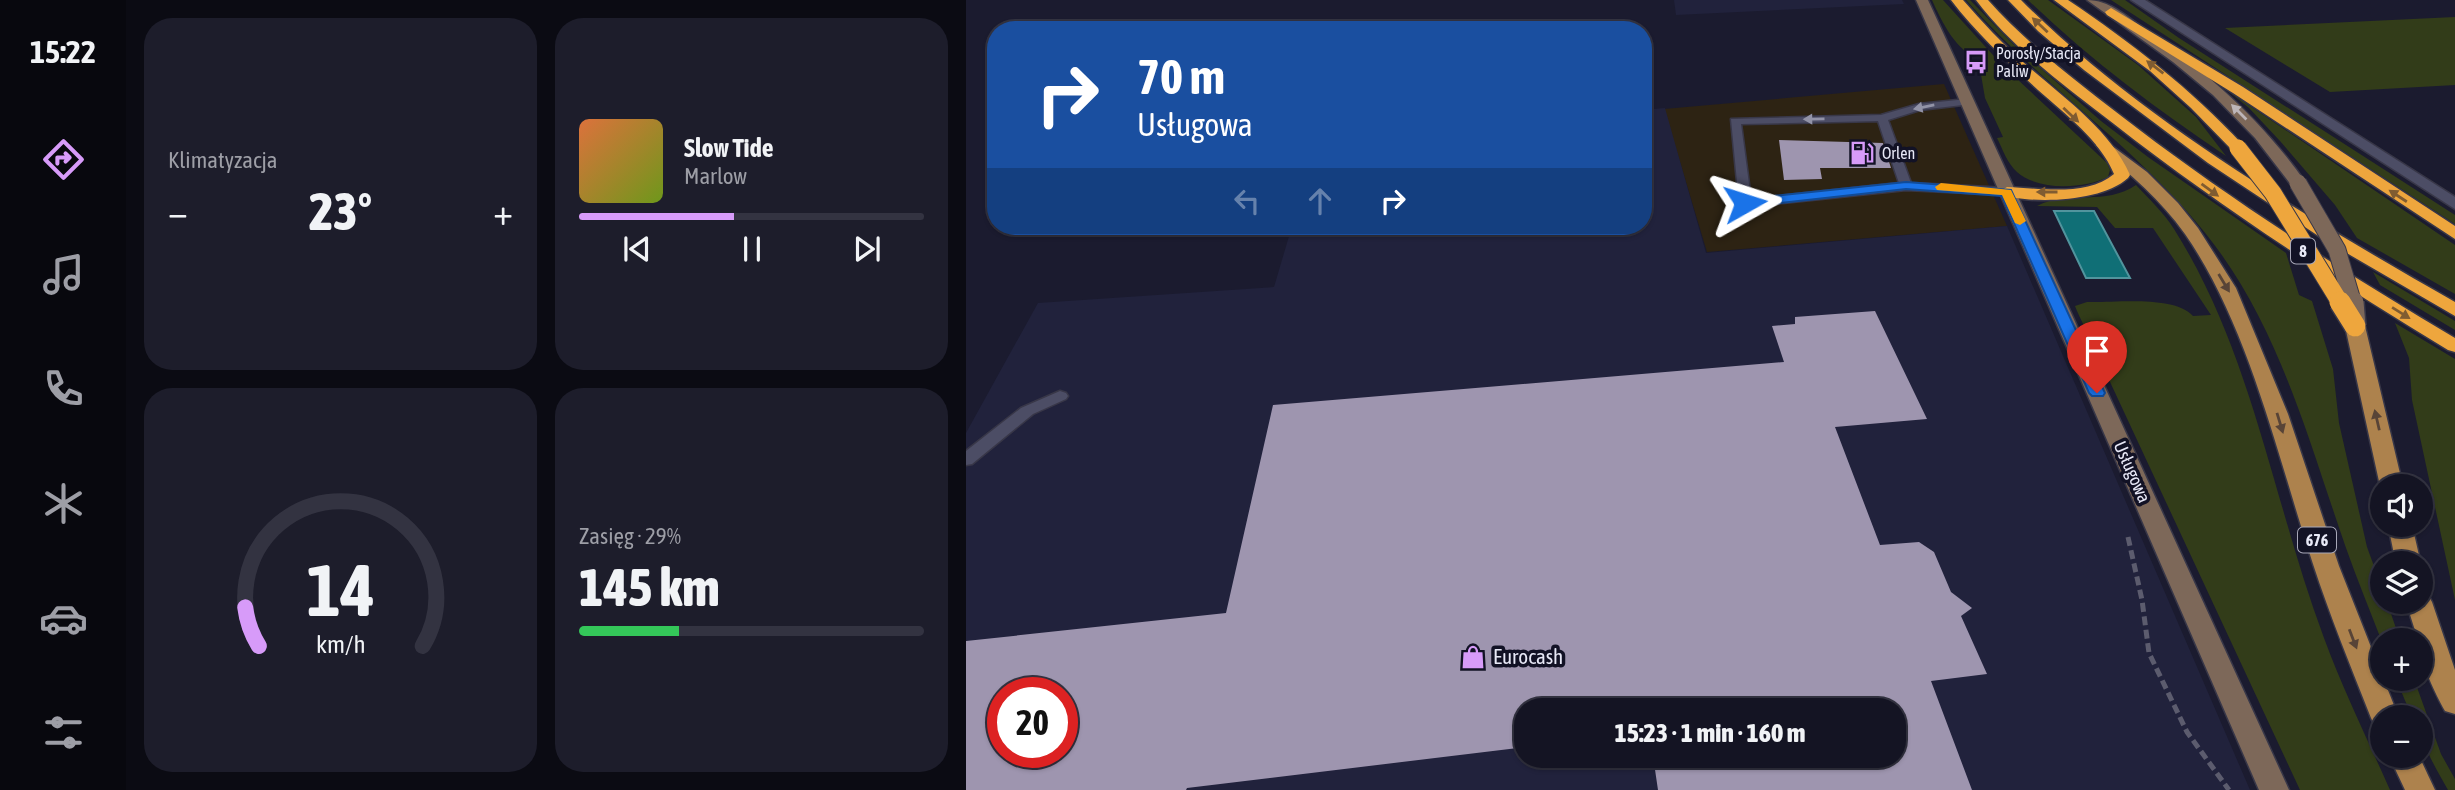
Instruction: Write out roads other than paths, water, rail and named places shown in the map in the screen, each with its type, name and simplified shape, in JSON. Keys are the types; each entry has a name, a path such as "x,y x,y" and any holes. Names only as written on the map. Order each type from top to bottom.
{"highway":[{"path":"1957,0 2006,53 2104,145 2121,167 2122,175 2116,183 2101,189 2077,192 2007,192"},
{"name":"8","path":"1982,0 2044,60 2175,164 2302,251 2455,346"},
{"name":"8","path":"2014,0 2093,71 2189,144 2319,231 2455,310"},
{"path":"2060,0 2165,74 2205,111 2238,148 2280,204 2355,326"},
{"path":"2111,12 2238,90 2455,234"}],"main road":[{"name":"676","path":"2104,145 2141,175 2172,207 2192,232 2227,288 2277,414 2330,578 2380,705"},
{"path":"2355,326 2389,474"},
{"path":"2423,614 2455,704"},
{"path":"2410,768 2420,790"}],"street":[{"name":"Usługowa","path":"1922,0 2274,790"},
{"path":"2093,0 2232,105 2256,129 2298,183 2337,246 2354,298 2355,326"},
{"path":"2137,0 2455,204"}],"lane":[{"path":"1967,102 1919,107 1882,118 1735,121 1745,203 1906,186 2007,192"},
{"path":"1882,118 1906,186"},
{"path":"966,460 1027,411 1060,396"}],"place":[{"name":"Porosły/Stacja Paliw","path":"1976,62"},
{"name":"Orlen","path":"1862,153"},
{"name":"Eurocash","path":"1473,657"}]}
